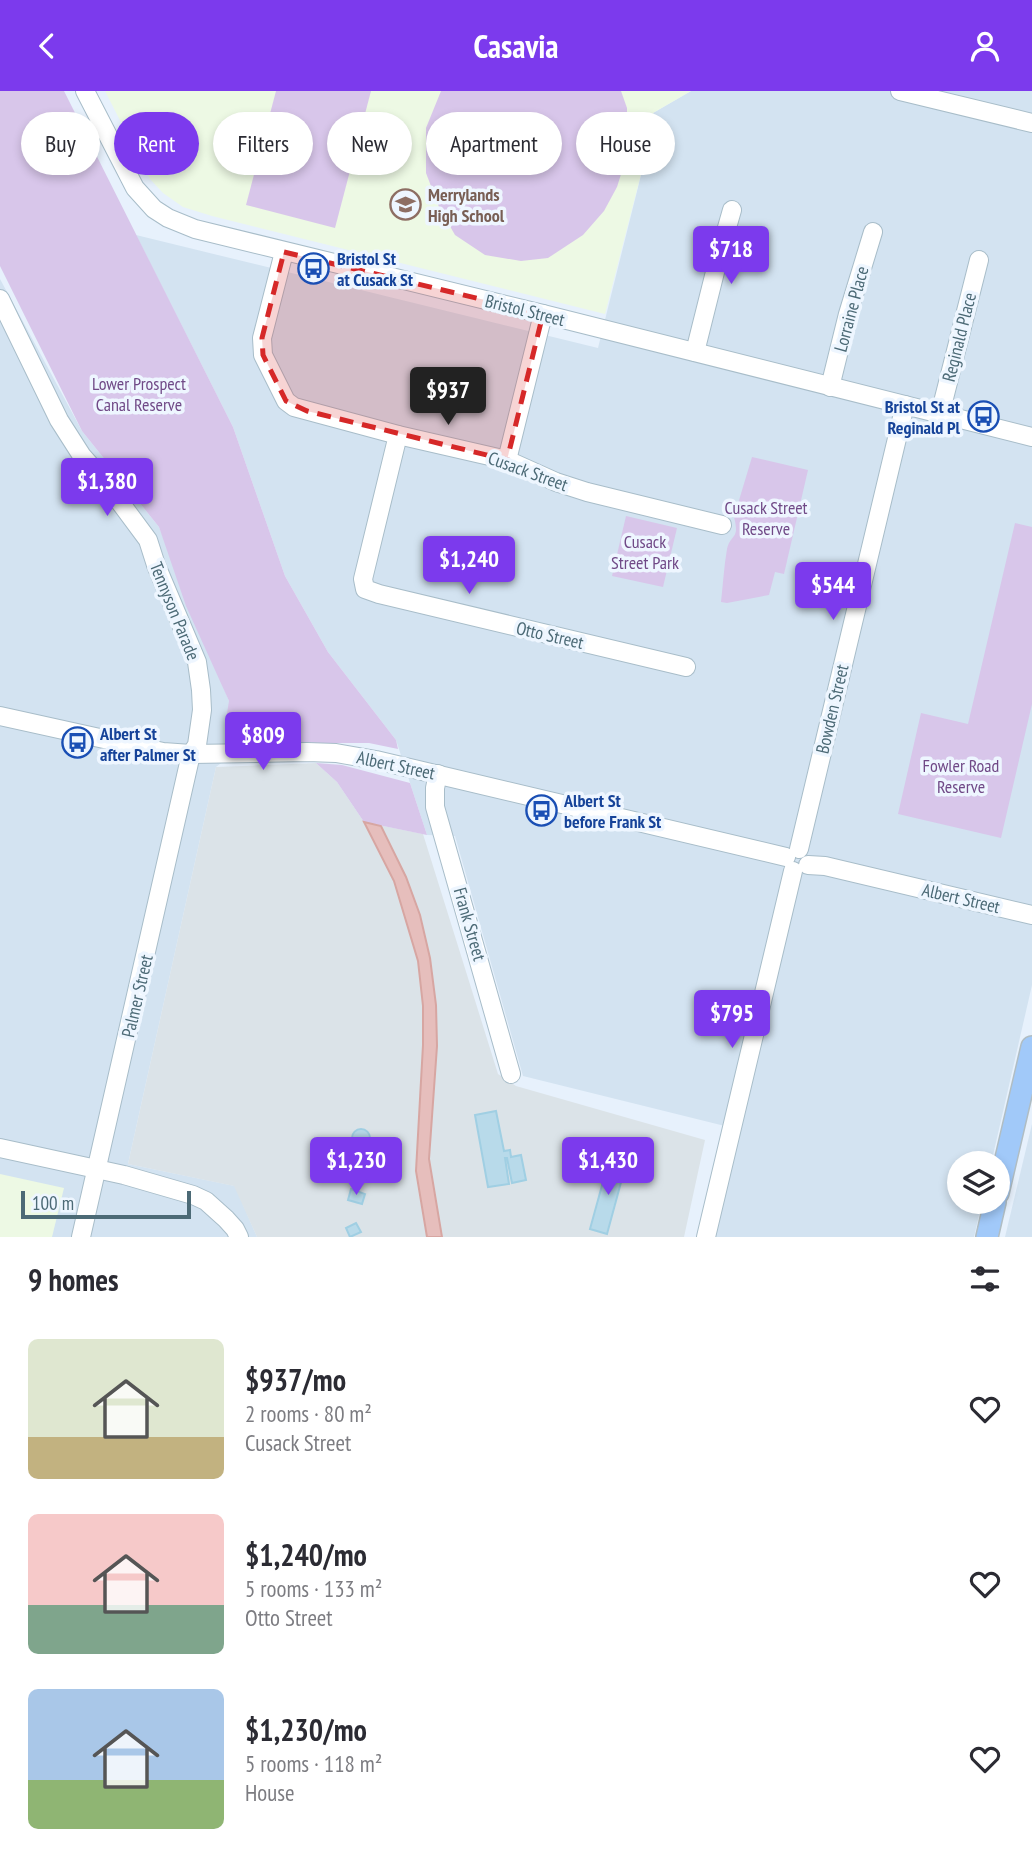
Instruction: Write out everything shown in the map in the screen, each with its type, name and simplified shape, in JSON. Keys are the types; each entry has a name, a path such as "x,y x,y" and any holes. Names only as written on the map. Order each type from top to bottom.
{"main road":[{"path":"1010,1151 1027,1090 1032,1047"},
{"path":"987,1237 992,1214"}],"street":[{"name":"Bristol Street","path":"85,91 135,188 154,209 168,219 195,229 1032,437"},
{"path":"900,91 1032,123"},
{"path":"695,352 732,210"},
{"name":"Lorraine Place","path":"830,387 848,314 873,232"},
{"name":"Cusack Street","path":"284,252 262,338 263,355 286,401 294,407 507,460 556,482 587,492 722,525"},
{"name":"Reginald Place","path":"940,414 979,260"},
{"name":"Tennyson Parade","path":"0,299 59,420 82,456 148,540 197,662 202,710 197,745 191,754"},
{"path":"507,460 543,314"},
{"name":"Bowden Street","path":"706,1237 905,405"},
{"name":"Otto Street","path":"398,435 363,579 365,589 686,667"},
{"name":"Albert Street","path":"0,716 163,752 336,753 438,774 1032,915"},
{"name":"Palmer Street","path":"81,1237 191,754"},
{"name":"Frank Street","path":"438,774 435,807 511,1074"},
{"path":"0,1148 97,1169 193,1195 206,1201 226,1219 239,1237"}],"highlighted area":[{"path":"284,252 543,314 507,460 307,411 286,401 263,355 262,338"}],"shaded area":[{"name":"Merrylands High School","path":"105,91 691,91 655,112 576,112 576,175 641,175 605,314 183,207 163,193 148,175 199,175 199,112 116,112"},
{"path":"691,91 1032,91 1032,985 994,1151 947,1151 947,1214 979,1214 974,1237 714,1237 741,1130 523,1076 455,836 427,835 396,740 328,652 285,576 233,427 136,235 598,348 641,175 675,175 675,112 655,112"},
{"path":"0,279 82,431 159,527 242,740 247,743 216,767 128,1164 235,1186 257,1237 0,1237"},
{"path":"316,763 337,782 364,822 423,834 498,1074 516,1086 705,1140 684,1237 257,1237 234,1186 128,1164 216,767"},
{"path":"364,822 381,826 406,877 420,915 430,958 436,1005 437,1046 429,1159 442,1237 427,1237 416,1171 423,1045 423,1006 418,961 394,881"},
{"path":"1032,1124 1032,1237 1005,1237"},
{"path":"0,1174 64,1188 52,1237 0,1237"}],"green space":[{"name":"Lower Prospect Canal Reserve","path":"0,91 64,91 75,112 21,112 21,175 100,175 100,163 233,427 285,576 328,652 396,740 398,749 369,743 247,743 226,719 229,701 186,606 159,527 82,431 0,266"},
{"path":"276,91 371,91 365,112 327,112 327,175 349,175 335,228 246,205 254,175 313,175 313,112 270,112"},
{"path":"441,91 621,91 627,112 576,112 576,175 621,175 617,187 604,211 583,235 548,258 521,261 485,255 455,235 439,207 427,175 562,175 562,112 432,112"},
{"name":"Cusack Street Reserve","path":"752,457 808,470 784,574 775,572 769,595 721,602 727,549 735,533 734,517"},
{"name":"Cusack Street Park","path":"626,516 677,528 663,587 612,576"},
{"name":"Fowler Road Reserve","path":"1015,523 1032,527 1032,704 1001,838 898,814 921,713 968,724"},
{"path":"316,763 342,765 410,783 427,835 364,822 337,782"}],"building":[{"path":"496,1111 504,1151 510,1150 511,1157 521,1155 526,1180 512,1183 505,1158 509,1184 488,1187 475,1115"},
{"path":"357,1129 365,1129 370,1138 368,1145 357,1147 352,1142 352,1134"},
{"path":"609,1160 626,1164 607,1234 590,1229"},
{"path":"351,1189 365,1194 362,1204 348,1200"},
{"path":"356,1223 361,1232 350,1237 346,1228"}],"place":[{"name":"Merrylands High School","path":"405,204"},
{"name":"Bristol St at Cusack St","path":"314,268"},
{"name":"Bristol St at Reginald Pl","path":"983,416"},
{"name":"Albert St after Palmer St","path":"77,743"},
{"name":"Albert St before Frank St","path":"541,810"}]}
